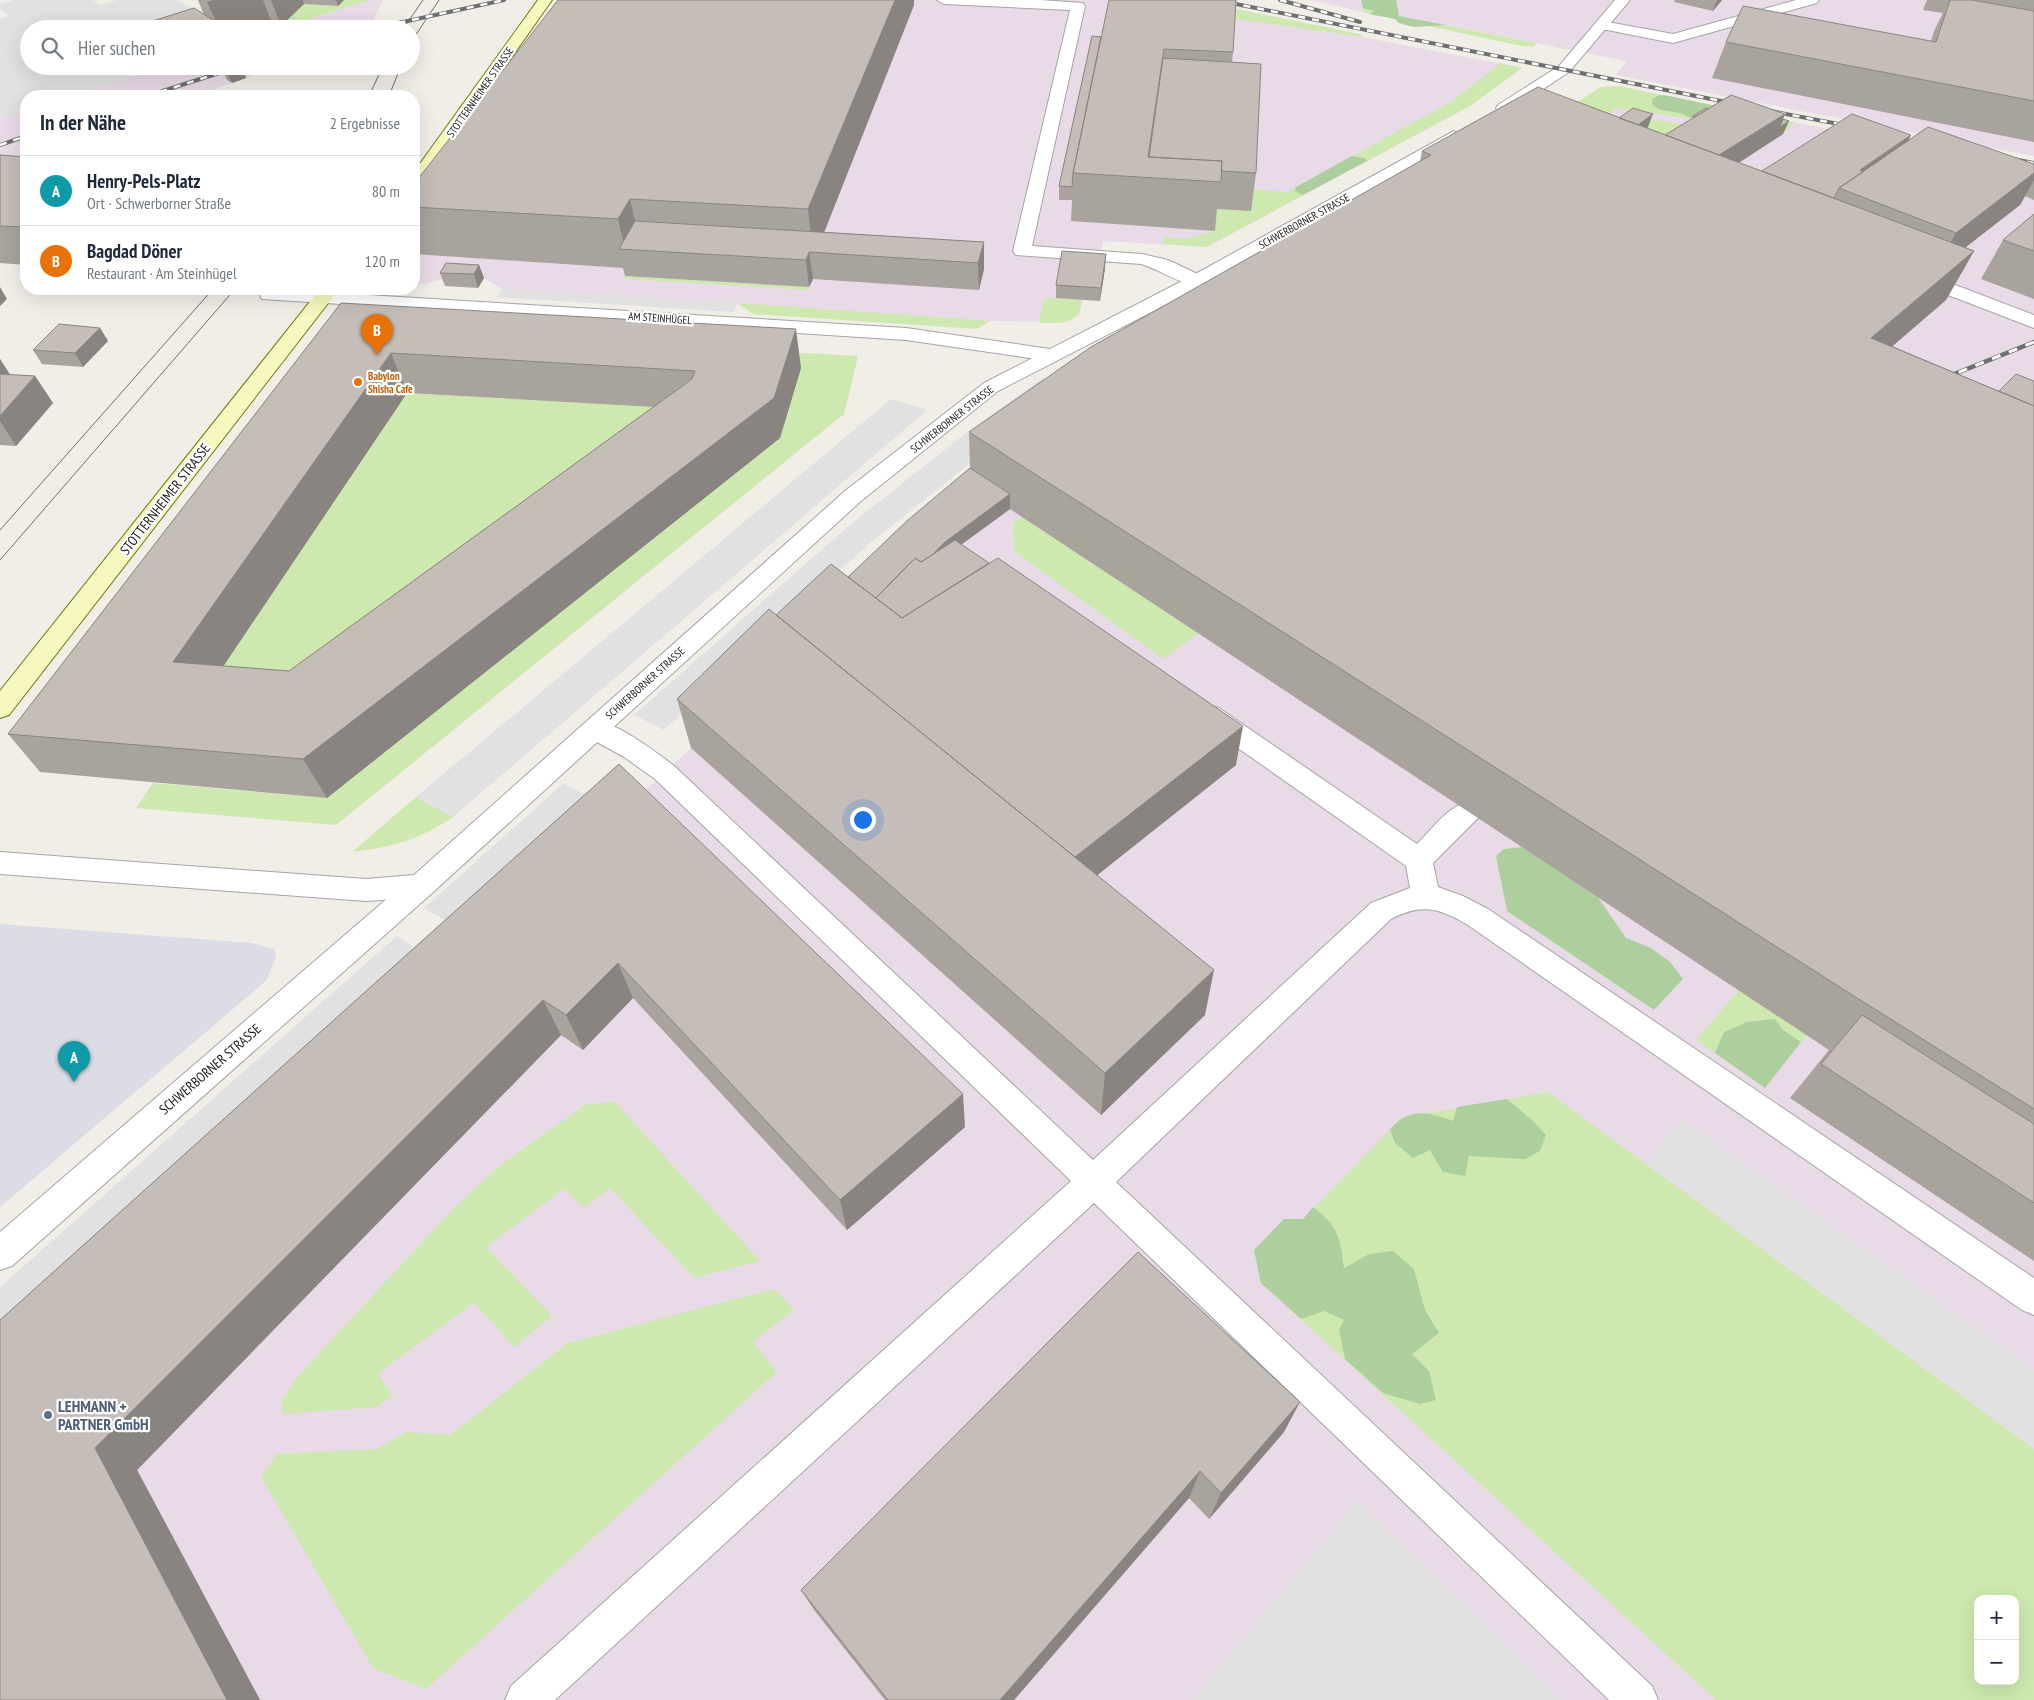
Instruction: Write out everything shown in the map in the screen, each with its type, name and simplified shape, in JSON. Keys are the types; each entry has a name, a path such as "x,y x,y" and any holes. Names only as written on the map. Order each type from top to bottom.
{"main road":[{"name":"STOTTERNHEIMER STRASSE","path":"420,175 545,0"},
{"name":"STOTTERNHEIMER STRASSE","path":"0,709 325,295"}],"street":[{"path":"944,0 1078,6 1022,251 1142,259 1161,264 1197,281"},
{"path":"1515,122 1489,116 1564,69 1623,0"},
{"path":"1602,25 1673,38 1812,0"},
{"name":"SCHWERBORNER STRASSE","path":"0,1254 421,886 853,496 991,387 1197,281 1468,128"},
{"path":"1899,270 2034,322"},
{"name":"AM STEINHÜGEL","path":"338,295 476,306 906,334 1050,355"},
{"path":"1191,702 1419,860 1425,896"},
{"path":"595,729 633,750 664,772 1638,1700"},
{"path":"1419,860 1468,811"},
{"path":"0,863 366,890 421,886"},
{"path":"525,1700 1093,1182 1381,911 1410,898 1425,896 1442,899 1460,906 1478,917 2034,1298"}],"shaded area":[{"path":"14,0 93,0 100,5 117,0 178,0 204,16 191,20 20,20 20,75 128,75 131,77 89,90 20,90 20,112 0,119 0,19 9,16 0,9 0,4"},
{"path":"369,0 383,0 373,20 308,20"},
{"path":"570,0 1190,0 1187,12 1362,37 1522,68 1470,106 1207,247 1103,241 1098,267 1105,268 1100,301 1082,300 1079,315 1065,322 990,321 502,289 484,278 451,277 420,284 420,213"},
{"path":"1310,0 1361,0 1364,12"},
{"path":"1396,0 2034,0 2034,156 1616,75 1627,61 1399,16"},
{"path":"136,75 256,75 212,90 89,90"},
{"path":"1618,86 2034,171 2034,1700 0,1700 0,1388 691,748 779,660 1541,125 1601,87"},
{"path":"20,112 20,157 0,164 0,119"},
{"path":"502,289 737,303 734,312 496,297"},
{"path":"1043,378 1070,391 982,454 870,543 664,730 634,715 851,524 966,433"},
{"path":"891,399 927,410 453,817 416,797"},
{"path":"564,783 592,799 455,926 424,908"},
{"path":"0,924 252,943 274,949 276,958 266,981 0,1207"},
{"path":"397,936 425,955 0,1340 0,1287"},
{"path":"1682,1120 2034,1370 2034,1449 1647,1164"},
{"path":"1358,1502 1561,1700 1193,1700"}],"green space":[{"path":"344,0 369,0 306,20 287,20 304,4 338,6"},
{"path":"1192,0 1360,34 1362,37 1186,12"},
{"path":"1361,0 1396,0 1399,16 1536,43 1534,47 1522,46 1428,26 1414,27 1399,23 1395,19 1364,12"},
{"path":"1361,0 1396,0 1399,16 1445,25 1414,27 1399,23 1395,19 1369,14 1375,11 1363,8"},
{"path":"1500,63 1522,68 1470,106 1367,161 1365,158 1352,156 1454,100"},
{"path":"1618,86 1794,122 1783,134 1752,123 1700,122 1687,118 1617,108 1583,131 1541,125 1601,87"},
{"path":"1660,95 1735,110 1700,122 1680,113 1661,110 1652,105 1652,99"},
{"path":"1640,118 1680,124 1690,128 1621,147"},
{"path":"1352,156 1365,158 1367,161 1303,195 1295,191 1296,187"},
{"path":"1296,187 1296,191 1303,195 1207,247 1162,244 1164,237 1186,239 1215,231 1216,209 1252,189 1288,192"},
{"path":"625,276 809,287 808,290 624,279"},
{"path":"1044,298 1082,300 1077,315 1073,319 1061,323 1039,323"},
{"path":"737,303 990,321 977,329 753,314"},
{"path":"383,330 858,356 844,414 336,825 136,808 153,783 327,798 780,438 801,368 392,344"},
{"path":"407,393 703,410 311,710 200,701"},
{"path":"1022,516 1199,633 1163,659 1014,551 1013,523"},
{"path":"416,797 453,817 417,837 380,848 352,852"},
{"path":"1522,847 1597,896 1626,938 1651,948 1670,962 1683,979 1654,1010 1507,911 1496,856 1504,849"},
{"path":"1739,990 1807,1035 1765,1088 1696,1040"},
{"path":"1775,1019 1783,1030 1801,1042 1765,1088 1715,1053 1724,1032 1747,1022"},
{"path":"1548,1092 2034,1449 2034,1700 1716,1700 1261,1283 1254,1250 1284,1219 1303,1219 1401,1118"},
{"path":"1507,1099 1546,1135 1540,1151 1525,1159 1469,1156 1465,1176 1443,1172 1430,1150 1413,1158 1395,1143 1390,1129 1412,1114 1435,1115 1453,1121 1457,1107"},
{"path":"615,1102 760,1261 694,1278 610,1188 584,1208 564,1189 486,1247 552,1316 514,1347 474,1303 378,1373 392,1396 376,1407 283,1414 282,1400 297,1377 453,1209 498,1167 586,1104"},
{"path":"1313,1207 1322,1214 1337,1233 1344,1268 1369,1254 1393,1251 1414,1269 1425,1310 1439,1333 1412,1354 1429,1371 1436,1400 1420,1404 1383,1393 1345,1359 1339,1330 1344,1320 1324,1311 1301,1319 1261,1283 1254,1250 1284,1219 1303,1219"},
{"path":"774,1289 794,1310 753,1342 777,1372 426,1689 373,1668 261,1477 277,1454 377,1449 406,1432 450,1435 568,1343"}],"building":[{"path":"558,0 895,0 808,209 630,199 618,219 420,207 420,176"},
{"path":"1109,0 1236,0 1233,52 1164,49 1148,157 1222,161 1221,182 1073,173"},
{"path":"1950,0 1972,0 2034,11 2034,101 1726,42 1743,6 1936,42"},
{"path":"194,8 213,20 156,20"},
{"path":"1092,36 1101,37 1073,173 1072,187 1059,186"},
{"path":"1163,58 1261,64 1256,173 1221,171 1222,161 1149,157"},
{"path":"1538,87 1974,251 1871,338 2034,406 2034,1109 969,432 1091,347 1431,155 1422,151"},
{"path":"1731,95 1785,114 1719,155 1665,135"},
{"path":"1633,108 1653,114 1638,125 1619,118"},
{"path":"1706,108 1708,109 1695,117 1693,116"},
{"path":"1852,114 1911,135 1860,170 1863,172 1839,188 1834,198 1762,171"},
{"path":"1783,119 1789,121 1780,127"},
{"path":"1928,127 2034,164 2034,173 1956,233 1839,188"},
{"path":"0,155 20,157 20,227 0,226"},
{"path":"2034,214 2034,251 2003,240"},
{"path":"635,221 984,242 978,263 809,252 806,260 619,249"},
{"path":"1062,251 1106,254 1101,288 1056,285"},
{"path":"446,263 479,265 474,274 440,273"},
{"path":"341,303 796,329 774,398 303,759 8,734","holes":["391,353 695,371 692,379 289,671 173,662"]},
{"path":"59,324 100,328 75,353 33,350"},
{"path":"0,374 35,376 0,416"},
{"path":"2016,374 2034,381 2034,406 1999,391"},
{"path":"970,468 1010,494 945,542 932,555 921,562 915,558 876,598 848,577 908,520"},
{"path":"955,540 989,563 902,618 876,598 915,558 921,562"},
{"path":"998,558 1243,726 1075,857 776,615 831,564 902,618"},
{"path":"769,609 1214,970 1105,1073 677,699"},
{"path":"619,764 963,1094 840,1200 618,963 566,1015 543,1000 95,1448 227,1700 0,1700 0,1320"},
{"path":"1862,1015 2034,1124 2034,1203 1821,1064"},
{"path":"1138,1252 1300,1402 1221,1493 1200,1471 1000,1700 888,1700 801,1590"}],"tram line":[{"path":"409,20 423,0"},
{"path":"420,28 439,0"},
{"path":"372,90 379,75"},
{"path":"391,90 397,75"},
{"path":"0,530 208,295"},
{"path":"0,560 230,295"}],"railway":[{"path":"412,20 504,0"},
{"path":"1216,0 1736,104"},
{"path":"1280,0 1360,22"},
{"path":"166,90 213,75"},
{"path":"1765,110 1849,126"},
{"path":"0,145 20,138"},
{"path":"2013,159 2034,163"},
{"path":"1942,379 2034,342"}],"place":[{"name":"Bagdad Döner","path":"377,355"},
{"name":"Babylon Shisha Cafe","path":"358,382"},
{"name":"Henry-Pels-Platz","path":"74,1082"},
{"name":"LEHMANN + PARTNER GmbH","path":"48,1415"}]}
